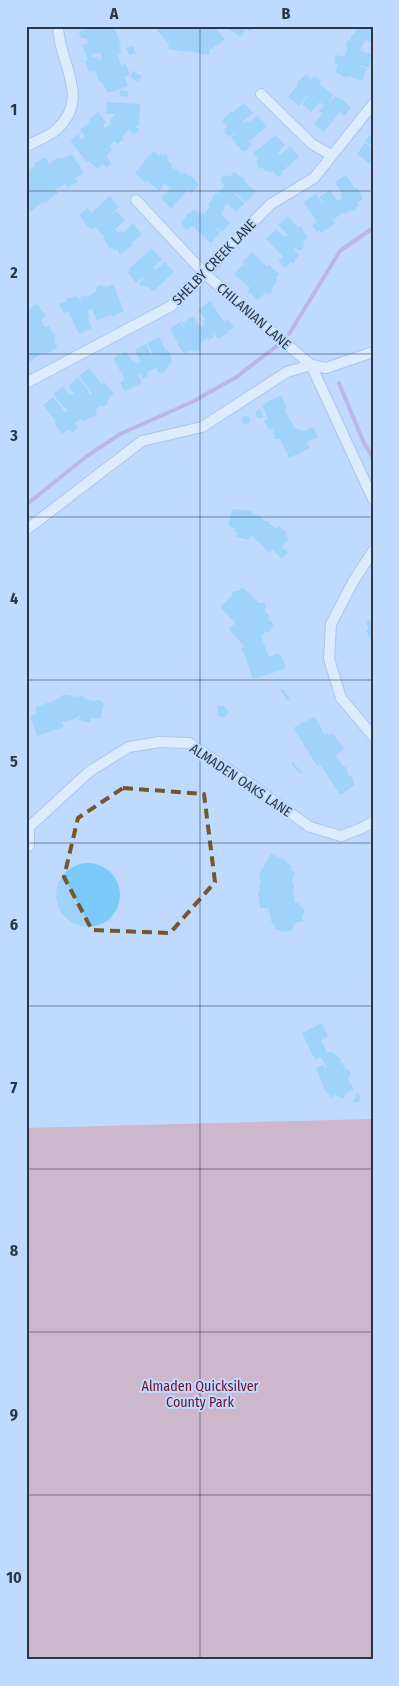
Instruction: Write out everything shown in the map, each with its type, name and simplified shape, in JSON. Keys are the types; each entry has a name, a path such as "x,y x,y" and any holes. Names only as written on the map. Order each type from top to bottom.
{"street":[{"path":"26,146 57,130 70,112 74,85 58,37 58,26"},
{"path":"261,94 312,144 331,155"},
{"name":"SHELBY CREEK LANE","path":"26,383 171,306 205,274 271,204 314,178 373,104"},
{"name":"CHILANIAN LANE","path":"136,200 205,274 311,365"},
{"path":"26,530 142,441 202,427 287,372 311,365 326,368 373,352"},
{"path":"311,365 373,499"},
{"path":"373,551 354,580 331,624 329,659 341,698 373,736"},
{"name":"ALMADEN OAKS LANE","path":"29,846 29,827 90,771 129,747 159,742 189,743 310,827 341,836 373,822"}],"highlighted area":[{"path":"123,788 204,794 215,882 170,933 92,930 64,877 78,818"}],"green space":[{"name":"Almaden Quicksilver County Park","path":"373,1119 373,1660 26,1660 26,1128"}],"building":[{"path":"93,26 117,26 114,28 121,43 119,46 122,54 118,55 121,65 126,64 130,75 125,77 128,86 108,93 101,81 99,81 95,71 89,72 85,61 88,60 82,45 88,43 86,38 81,38 79,33 81,30","holes":["100,52 102,59 99,61 97,56 93,58 92,55"]},
{"path":"163,26 205,26 205,29 209,26 214,26 225,40 210,50 209,55 168,49 169,44 157,30"},
{"path":"224,26 254,26 251,32 246,29 241,37"},
{"path":"357,26 373,26 373,43 366,40 360,50 373,55 368,68 355,64 367,69 362,81 349,76 346,78 335,72 338,65 335,64 336,61 334,60 336,55 345,57 348,40 350,41 352,34 354,35"},
{"path":"133,46 136,53 129,55 126,48"},
{"path":"133,71 142,76 138,82 130,77"},
{"path":"306,74 311,79 313,76 315,78 316,76 321,80 320,85 333,94 330,102 335,96 340,100 342,99 351,108 344,116 340,112 324,132 314,124 322,114 319,111 324,106 320,102 311,112 302,104 308,96 299,106 288,97 297,86 297,83"},
{"path":"120,90 128,91 128,97 120,96"},
{"path":"107,102 140,104 139,126 134,125 139,130 134,135 129,129 122,137 124,139 117,144 114,141 110,146 113,149 107,156 111,164 106,168 103,164 97,169 89,161 87,162 70,141 78,134 81,139 85,136 80,130 98,112 106,122 103,125 105,128 111,124 109,121 115,114 106,114"},
{"path":"244,103 253,113 244,123 248,120 249,122 258,115 267,126 249,142 252,144 248,148 250,149 243,151 235,144 231,137 237,132 229,137 224,132 226,130 224,129 227,127 222,121 230,112 233,112"},
{"path":"373,132 373,147 365,141"},
{"path":"276,135 285,145 276,155 278,153 280,155 290,146 299,157 281,172 283,174 278,177 273,171 271,173 263,168 260,169 256,164 258,159 253,153"},
{"path":"365,143 373,149 373,166 357,154"},
{"path":"154,151 159,156 165,154 169,158 167,160 173,165 171,167 181,172 178,177 184,172 191,176 199,185 191,193 188,190 171,208 161,198 170,189 165,184 159,191 147,180 145,183 135,173 143,161"},
{"path":"72,154 84,173 75,178 78,182 67,188 65,184 55,190 58,193 30,212 26,206 26,171 36,166 34,163 45,157 49,164 59,157 61,159"},
{"path":"234,171 242,176 245,182 256,192 246,202 235,194 245,203 236,212 227,203 223,207 225,208 221,214 230,223 222,232 212,224 220,232 211,243 192,226 188,230 182,226 181,223 188,213 194,209 200,214 202,212 204,214 210,207 209,204 212,197 224,186 220,179 224,175 230,177"},
{"path":"346,175 363,199 357,203 359,205 353,212 352,210 345,214 344,212 334,219 331,216 335,224 321,233 319,230 317,232 312,225 317,222 304,202 316,194 322,203 319,197 330,190 337,201 342,198 340,195 342,193 335,182"},
{"path":"110,196 119,207 111,215 117,211 125,220 115,229 118,233 121,231 123,233 133,224 142,234 131,244 133,246 120,254 116,249 114,251 107,245 103,238 105,237 96,228 99,225 92,230 79,215 87,208 91,213"},
{"path":"288,216 298,227 301,227 308,237 303,242 305,244 304,247 300,251 294,249 300,255 295,259 295,262 293,264 291,262 285,268 278,261 283,257 266,239 276,229 284,237 288,235 278,225"},
{"path":"152,248 162,260 153,267 155,270 165,262 174,272 153,292 148,286 146,288 142,287 139,283 142,278 136,283 128,273 129,269"},
{"path":"252,252 267,267 269,265 279,274 276,278 276,284 271,289 273,291 269,295 265,293 258,300 248,291 250,288 234,274 243,264 251,271 242,262"},
{"path":"101,284 106,287 112,284 114,286 124,311 112,317 109,311 110,315 97,321 92,309 87,311 92,328 79,334 68,311 64,314 59,304 67,301 66,299 77,296 82,303 80,297 86,295 86,297 96,292 96,287"},
{"path":"210,301 224,322 228,319 234,327 218,339 213,332 214,337 209,340 208,338 199,344 201,349 196,352 190,350 184,354 170,329 180,322 187,333 182,323 193,316 201,327 205,324 203,321 205,319 198,310"},
{"path":"37,304 46,316 41,320 45,327 49,326 51,332 53,332 56,337 54,342 58,347 45,355 44,352 26,364 26,333 30,330 29,328 26,329 26,310"},
{"path":"159,337 166,351 168,350 171,355 172,363 161,374 156,368 148,372 148,376 143,378 139,374 142,383 125,391 120,382 125,380 113,358 126,351 136,364 141,362 135,350 146,344 152,356 147,343"},
{"path":"89,368 102,384 104,382 114,394 109,397 110,399 107,401 109,403 104,407 102,405 96,409 97,414 92,418 91,416 84,421 80,419 75,423 78,428 73,432 68,430 62,434 54,423 56,422 43,405 53,397 65,412 68,410 64,408 53,394 63,386 70,395 72,393 74,395 68,386 78,377 90,395 92,393 79,376"},
{"path":"281,395 287,408 284,409 295,428 304,431 313,427 318,437 307,442 310,448 289,458 280,439 275,439 273,428 269,430 264,421 268,419 262,405"},
{"path":"260,409 264,417 258,419 255,412"},
{"path":"246,416 250,420 246,424 242,420"},
{"path":"232,509 253,511 252,514 263,517 263,520 269,522 276,529 279,526 287,533 285,535 289,539 282,547 288,552 282,559 272,549 269,552 253,537 250,536 249,540 236,537 237,532 234,531 238,529 228,525"},
{"path":"243,587 259,603 266,605 265,611 270,616 268,618 274,625 270,632 266,632 261,636 269,657 278,653 285,665 285,669 253,679 241,649 244,646 229,629 235,623 220,607 231,597 234,591 238,591"},
{"path":"373,619 373,638 370,639 366,630 369,629 366,622"},
{"path":"283,689 290,699 288,701 280,690"},
{"path":"63,695 83,696 85,699 102,701 104,704 100,719 91,718 90,723 79,720 80,716 62,722 64,727 37,736 30,716 37,714 35,707 56,700"},
{"path":"218,706 225,706 229,713 224,718 217,715"},
{"path":"313,717 316,718 325,735 333,733 344,749 336,756 343,766 346,767 349,776 352,776 355,785 340,795 320,764 317,766 294,729"},
{"path":"294,761 302,772 301,774 293,767 292,762"},
{"path":"271,854 284,859 295,873 292,880 295,903 298,902 305,913 302,916 303,921 293,924 294,927 291,931 284,932 275,929 268,908 260,908 258,891 260,891 259,883 261,883 259,874"},
{"path":"88,863 106,869 114,877 120,895 114,913 106,921 88,927 70,921 62,913 56,895 62,877 70,869"},
{"path":"322,1023 328,1036 321,1040 328,1054 328,1052 333,1052 341,1059 340,1064 342,1062 345,1069 350,1070 351,1073 348,1079 354,1089 345,1094 342,1099 335,1095 330,1098 328,1093 326,1093 316,1068 323,1064 326,1067 321,1057 315,1060 302,1033"},
{"path":"358,1093 361,1098 358,1103 352,1102"}],"waterway":[{"path":"289,334 340,251 373,228"},
{"path":"26,505 87,456 120,434 192,402 235,378 278,345"},
{"path":"339,383 364,443 373,458"}]}
